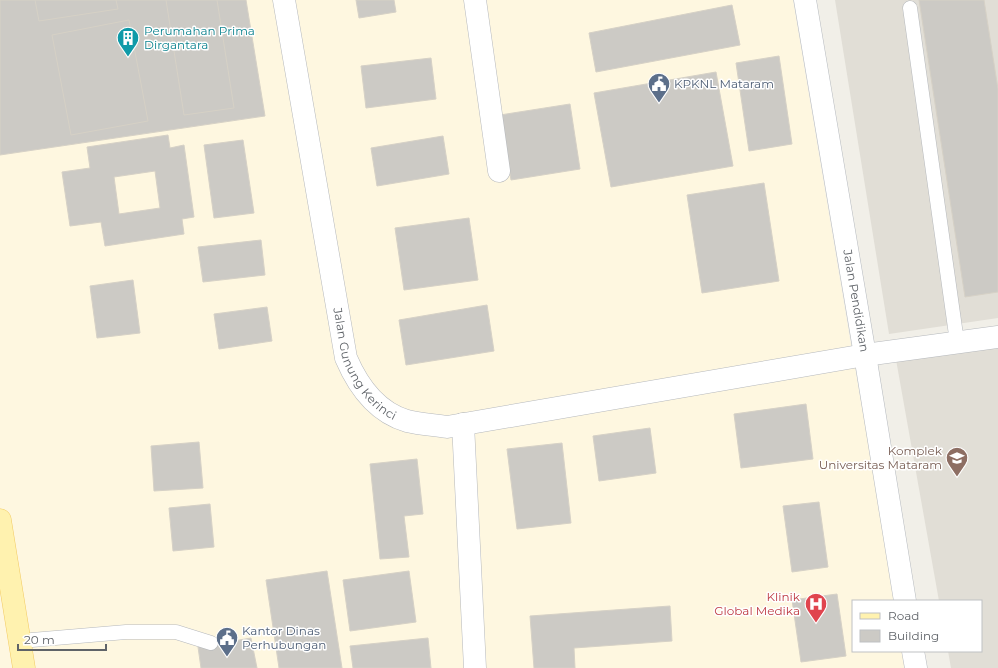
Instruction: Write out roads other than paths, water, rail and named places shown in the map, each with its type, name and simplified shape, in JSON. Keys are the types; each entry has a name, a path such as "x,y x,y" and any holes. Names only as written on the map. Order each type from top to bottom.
{"main road":[{"path":"0,520 5,586 20,641 24,668"}],"street":[{"name":"Jalan Gunung Kerinci","path":"284,0 346,358 352,373 363,389 374,403 388,413 406,421 447,427 865,355 998,337"},
{"path":"475,0 499,171"},
{"name":"Jalan Pendidikan","path":"805,0 905,600"},
{"path":"463,424 475,668"},
{"path":"913,652 916,668"}],"lane":[{"path":"910,8 957,342"},
{"path":"20,641 126,632 176,632 211,643"}],"place":[{"name":"Perumahan Prima Dirgantara","path":"128,58"},
{"name":"KPKNL Mataram","path":"659,104"},
{"name":"Komplek Universitas Mataram","path":"957,478"},
{"name":"Klinik Global Medika","path":"816,624"},
{"name":"Kantor Dinas Perhubungan","path":"227,658"}]}
